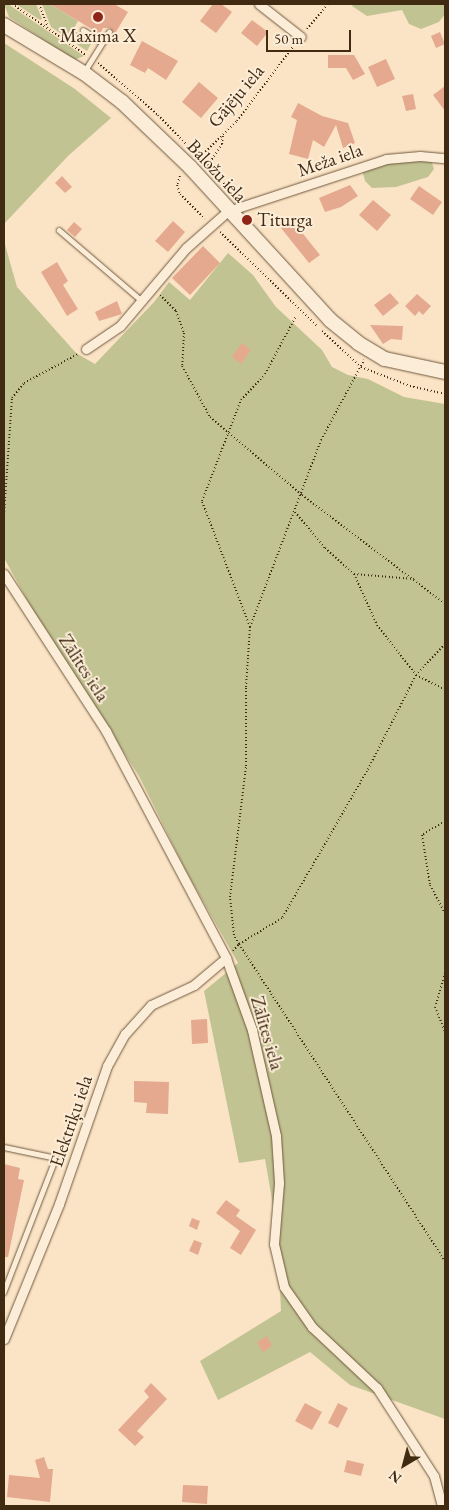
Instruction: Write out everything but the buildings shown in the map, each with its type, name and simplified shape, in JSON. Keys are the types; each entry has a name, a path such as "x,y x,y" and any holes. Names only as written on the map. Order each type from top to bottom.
{"main road":[{"name":"Baložu iela","path":"4,26 84,73 122,102 190,167 228,211 330,320 369,350 385,359 445,372"}],"street":[{"path":"259,4 301,37"},
{"name":"Meža iela","path":"228,211 386,159 420,156 445,158"},
{"path":"86,349 120,326 151,287 186,248 228,211"},
{"name":"Zālītes iela","path":"4,574 106,731 226,958 252,1030 276,1136 279,1183 274,1244 284,1287 312,1327 377,1388 434,1476 442,1506"},
{"name":"Elektriķu iela","path":"4,1340 59,1204 107,1066 125,1034 151,1004 194,985 226,958"}],"lane":[{"path":"83,30 102,42"},
{"path":"84,73 109,32"},
{"path":"59,230 141,300"},
{"path":"4,1147 56,1158 4,1292"}],"path":[{"path":"39,4 48,28"},
{"name":"Gājēju iela","path":"201,156 237,122 328,4"},
{"path":"208,165 222,144 223,134"},
{"path":"151,287 176,311 184,333 182,366 210,417 302,495 415,579 445,604"},
{"path":"250,627 202,501 230,435 241,400 265,374 295,318"},
{"path":"4,515 12,398 24,383 86,349"},
{"path":"369,350 322,440 250,627 246,687 246,766 230,897 234,935 239,944 445,1261"},
{"path":"295,512 325,548 354,574 377,625 416,675 445,690"},
{"path":"354,574 415,579"},
{"path":"226,958 239,944 282,918 367,771 416,675 445,644"},
{"path":"445,821 422,835 422,850 430,885 445,913"},
{"path":"445,973 435,1007 445,1032"}],"green space":[{"path":"4,4 8,4 84,56 74,60 9,17"},
{"path":"16,4 36,4 42,19 40,20"},
{"path":"42,4 50,4 78,21 73,30 92,42 87,51 51,27"},
{"path":"354,4 444,4 445,14 439,22 421,29 409,24 402,10 367,16 352,6"},
{"path":"4,43 75,89 111,118 68,156 4,224"},
{"path":"411,160 431,160 434,169 428,177 396,187 372,188 365,181 362,169"},
{"path":"4,241 17,287 76,353 95,364 154,302 169,282 190,300 228,253 253,275 276,307 322,350 332,367 348,375 368,379 404,397 445,404 445,1419 350,1385 310,1352 218,1400 200,1361 281,1311 277,1229 265,1159 239,1163 204,991 238,963 186,871 139,776 40,623 4,558"}],"place":[{"name":"Maxima X","path":"98,17"},
{"name":"Titurga","path":"247,220"}]}
